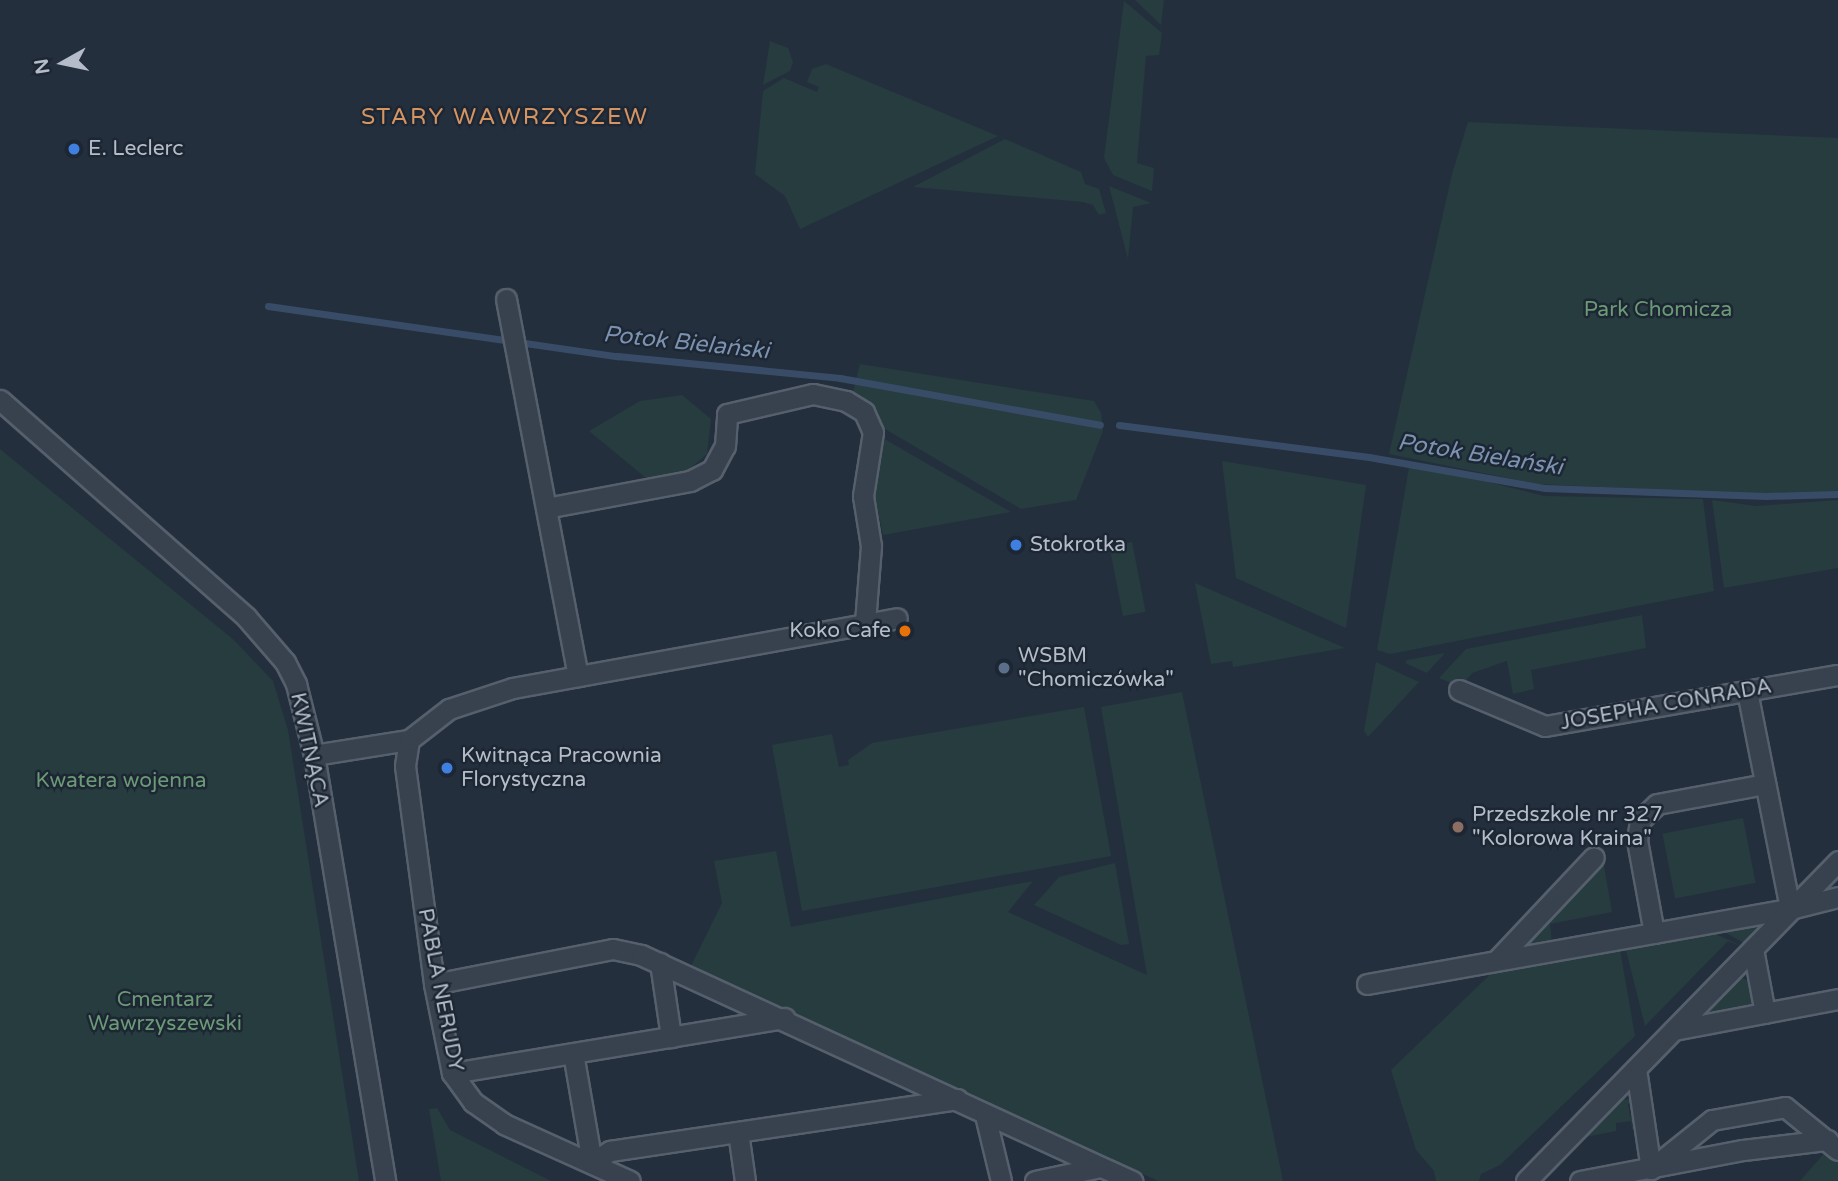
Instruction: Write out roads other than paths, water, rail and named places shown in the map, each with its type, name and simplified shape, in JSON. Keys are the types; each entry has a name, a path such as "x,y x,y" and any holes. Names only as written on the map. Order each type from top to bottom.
{"street":[{"path":"506,299 578,676"},
{"path":"546,508 690,481 712,470 725,446 727,414 813,394 846,401 864,412 873,432 863,496 871,546 865,623"},
{"name":"KWITNĄCA","path":"0,400 221,592 268,640 296,684 314,755 385,1181"},
{"path":"314,755 410,740 449,709 513,688 897,618"},
{"name":"JOSEPHA CONRADA","path":"1459,690 1545,726 1838,675"},
{"path":"1747,691 1790,909"},
{"name":"PABLA NERUDY","path":"410,740 405,766 434,984 452,1073 473,1102 504,1124 630,1181"},
{"path":"1654,933 1637,840 1640,820 1657,804 1765,784"},
{"path":"1497,960 1594,857"},
{"path":"1526,1181 1838,860"},
{"path":"1367,984 1790,909 1838,897"},
{"path":"434,984 613,949 660,963 785,1018 957,1099 985,1115 1132,1181"},
{"path":"1753,949 1765,1013"},
{"path":"660,963 671,1037"},
{"path":"1674,1030 1838,999"},
{"path":"452,1073 785,1018"},
{"path":"573,1053 592,1163 610,1151 957,1099"},
{"path":"1636,1069 1651,1169"},
{"path":"1651,1169 1712,1120 1785,1107 1833,1145"},
{"path":"985,1115 1001,1181"},
{"path":"738,1132 745,1181"},
{"path":"1580,1181 1756,1147 1833,1145"},
{"path":"1035,1181 1101,1167"}],"waterway":[{"name":"Potok Bielański","path":"268,306 617,356 840,378 1100,425"},
{"name":"Potok Bielański","path":"1119,425 1369,457 1545,488 1766,496 1838,494"}],"place":[{"name":"E. Leclerc","path":"74,149"},
{"name":"Stokrotka","path":"1016,545"},
{"name":"Koko Cafe","path":"905,631"},
{"name":"WSBM \"Chomiczówka\"","path":"1004,668"},
{"name":"Kwitnąca Pracownia Florystyczna","path":"447,768"},
{"name":"Przedszkole nr 327 \"Kolorowa Kraina\"","path":"1458,827"}],"district":[{"name":"STARY WAWRZYSZEW","path":"505,117"}],"park label":[{"name":"Park Chomicza","path":"1658,310"},
{"name":"Kwatera wojenna","path":"121,781"},
{"name":"Cmentarz Wawrzyszewski","path":"165,1012"}]}
